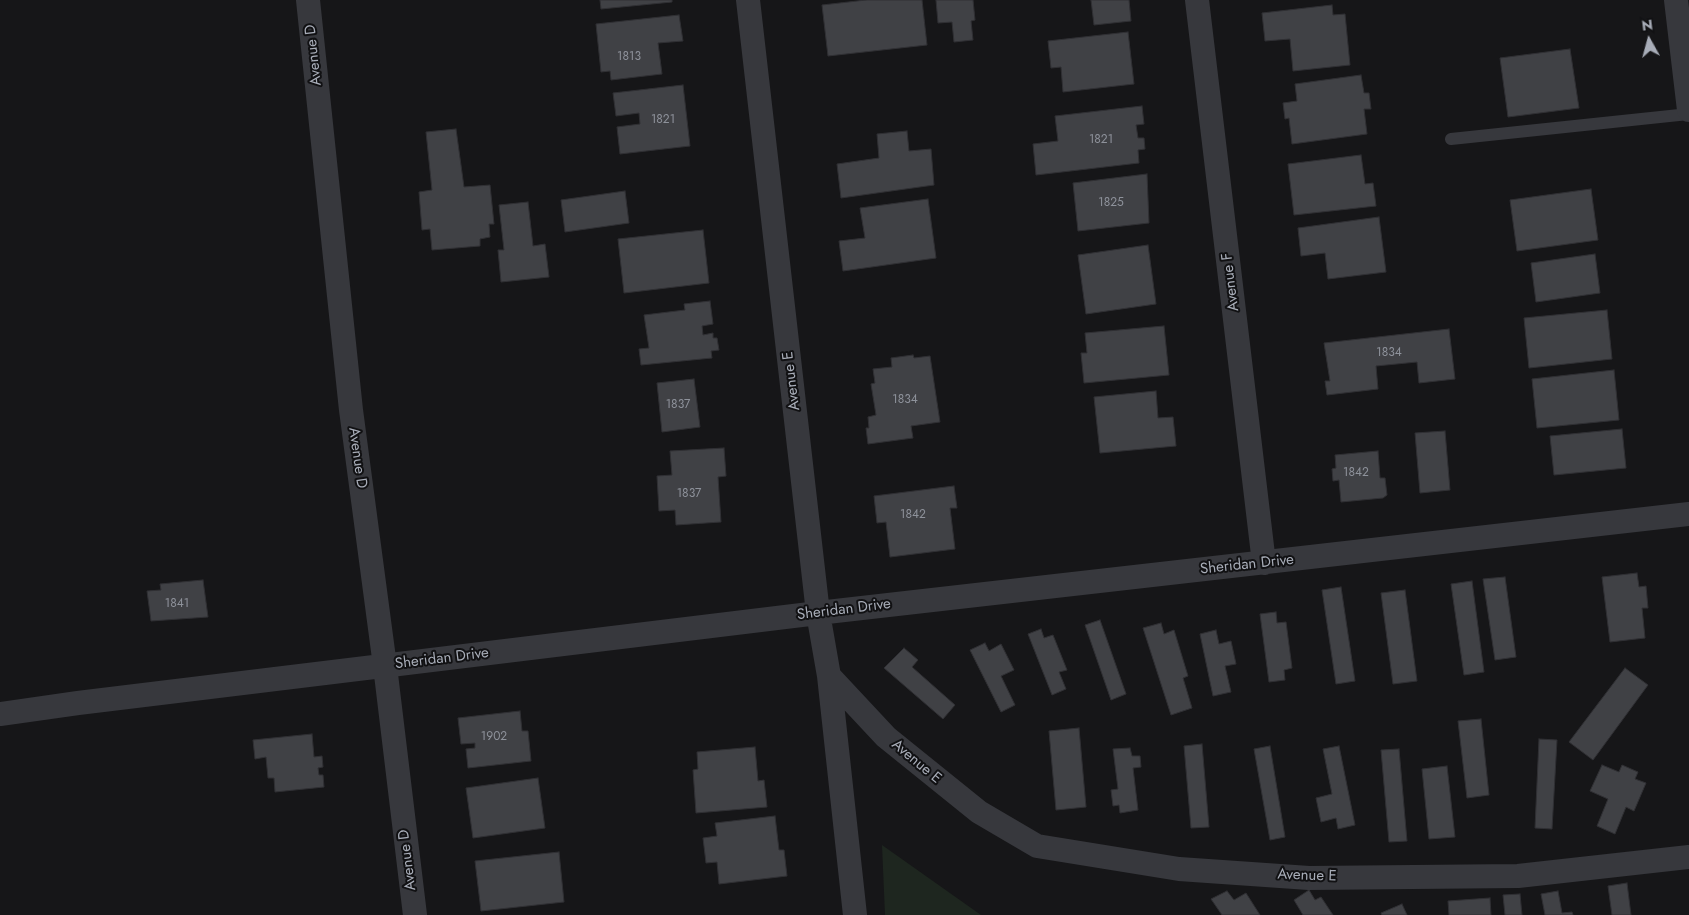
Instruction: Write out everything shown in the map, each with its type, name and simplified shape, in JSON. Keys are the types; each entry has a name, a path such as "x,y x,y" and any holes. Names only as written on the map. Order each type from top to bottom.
{"street":[{"name":"Avenue D","path":"308,0 351,410 385,666 415,915"},
{"name":"Avenue E","path":"748,0 818,613 829,676 886,737 949,790 979,812 1037,846 1179,869 1309,878 1518,876 1689,857"},
{"name":"Avenue F","path":"1197,0 1264,563"},
{"path":"1676,0 1689,110"},
{"name":"Sheridan Drive","path":"0,714 818,613 1689,514"},
{"path":"829,676 855,915"}],"lane":[{"path":"1451,139 1689,114"}],"shaded area":[{"path":"882,845 981,915 885,915"}],"building":[{"path":"600,0 672,0 672,2 601,9"},
{"path":"866,0 922,0 927,45 828,56 822,5"},
{"path":"936,0 973,0 975,20 971,21 973,40 954,42 952,22 938,23"},
{"path":"1091,0 1129,0 1131,21 1094,25"},
{"path":"1332,5 1333,15 1345,14 1350,65 1293,71 1290,39 1265,41 1262,13"},
{"path":"679,15 683,41 658,43 662,74 611,80 610,71 601,72 596,24"},
{"path":"1128,32 1134,84 1063,92 1061,67 1051,68 1048,41"},
{"path":"1570,49 1579,108 1508,117 1500,58"},
{"path":"1361,75 1364,93 1369,93 1371,109 1364,109 1367,134 1292,144 1289,118 1285,119 1283,103 1297,101 1295,84"},
{"path":"683,85 690,146 620,154 617,127 640,124 639,113 616,116 613,93"},
{"path":"1142,106 1144,124 1136,125 1138,138 1144,138 1145,149 1138,150 1139,163 1036,175 1033,144 1058,141 1055,116"},
{"path":"456,129 464,187 490,185 494,224 489,224 490,237 480,239 480,246 432,250 430,229 422,230 419,192 432,190 426,132"},
{"path":"907,131 909,151 931,149 934,185 841,198 837,164 879,158 877,134"},
{"path":"1361,155 1365,184 1373,183 1376,206 1294,215 1288,164"},
{"path":"1147,174 1149,223 1078,231 1073,183"},
{"path":"1591,189 1598,240 1517,251 1510,200"},
{"path":"625,191 629,223 565,232 561,200"},
{"path":"928,199 936,258 843,271 839,241 865,238 860,208"},
{"path":"528,202 533,246 545,244 549,277 501,282 498,250 504,250 499,205"},
{"path":"1379,217 1386,272 1328,279 1325,253 1301,256 1298,228"},
{"path":"703,230 709,283 624,293 618,239"},
{"path":"1148,245 1156,304 1086,314 1078,255"},
{"path":"1595,254 1600,293 1536,302 1531,263"},
{"path":"710,301 713,324 702,326 703,335 713,333 713,338 717,338 719,350 711,351 712,358 641,365 639,349 649,348 644,315 685,310 684,304"},
{"path":"1607,310 1612,359 1529,368 1524,318"},
{"path":"1164,326 1169,375 1084,383 1081,353 1087,353 1085,333"},
{"path":"1449,329 1455,379 1419,383 1417,362 1376,366 1378,389 1327,395 1325,381 1330,381 1324,343"},
{"path":"913,355 914,358 930,356 940,422 911,426 913,438 868,444 866,428 869,428 868,417 876,415 871,384 875,383 873,369 892,367 891,358"},
{"path":"1614,370 1619,420 1537,428 1532,379"},
{"path":"694,379 700,427 662,432 657,383"},
{"path":"1156,391 1158,418 1173,417 1176,446 1100,453 1094,397"},
{"path":"1622,429 1626,468 1554,475 1550,436"},
{"path":"1445,431 1450,490 1420,493 1415,433"},
{"path":"724,448 726,476 718,477 721,522 676,525 675,510 659,511 657,476 672,475 670,451"},
{"path":"1378,451 1380,478 1385,478 1387,495 1383,498 1341,502 1339,480 1333,481 1332,469 1336,468 1335,455"},
{"path":"954,486 957,508 950,508 955,549 890,557 886,522 877,523 874,496"},
{"path":"1637,573 1639,587 1646,586 1648,608 1642,608 1645,638 1610,642 1602,577"},
{"path":"1505,577 1516,657 1495,660 1483,579"},
{"path":"203,580 208,617 151,621 147,591 161,590 160,584"},
{"path":"1472,581 1484,672 1464,675 1451,584"},
{"path":"1341,587 1355,681 1336,684 1322,590"},
{"path":"1405,590 1417,681 1393,684 1381,593"},
{"path":"1276,612 1277,623 1286,622 1292,668 1284,670 1285,680 1269,682 1260,614"},
{"path":"1100,620 1126,694 1111,700 1085,625"},
{"path":"1161,623 1164,634 1174,630 1188,676 1183,678 1192,708 1171,715 1143,628"},
{"path":"1041,629 1044,638 1053,635 1067,670 1059,672 1066,689 1052,695 1028,634"},
{"path":"1216,630 1219,644 1231,641 1236,664 1225,666 1231,692 1213,696 1200,634"},
{"path":"985,643 989,651 1001,644 1014,670 1001,676 1015,705 1001,712 970,650"},
{"path":"904,648 918,660 912,667 955,705 943,719 884,668"},
{"path":"1625,668 1648,685 1593,760 1569,742"},
{"path":"520,711 522,731 528,731 531,761 468,768 466,749 475,748 475,743 461,744 458,718"},
{"path":"1481,719 1489,795 1467,798 1458,721"},
{"path":"1079,728 1086,807 1056,810 1049,731"},
{"path":"312,734 314,757 322,756 323,767 318,768 319,775 323,775 324,787 275,792 274,778 268,778 266,757 255,759 253,740"},
{"path":"1539,739 1557,740 1552,829 1535,828"},
{"path":"1202,744 1209,827 1191,828 1184,746"},
{"path":"1270,746 1285,837 1270,840 1254,749"},
{"path":"1339,746 1355,825 1338,829 1336,818 1321,822 1316,798 1332,794 1323,749"},
{"path":"755,747 758,781 764,780 767,807 696,813 693,770 698,769 697,752"},
{"path":"1130,748 1132,756 1140,756 1141,767 1133,768 1138,810 1120,813 1119,805 1113,806 1111,790 1118,789 1113,749"},
{"path":"1399,749 1407,841 1389,842 1381,750"},
{"path":"1602,765 1619,772 1622,765 1638,772 1635,779 1646,783 1634,811 1626,807 1615,834 1597,826 1608,799 1590,791"},
{"path":"1447,766 1455,837 1429,839 1422,769"},
{"path":"538,778 545,828 473,838 466,788"},
{"path":"775,816 779,850 784,850 787,876 719,884 717,862 706,863 703,838 717,836 715,823"},
{"path":"559,852 564,902 481,911 475,861"},
{"path":"1627,883 1631,915 1612,915 1608,886"},
{"path":"1309,890 1315,900 1321,897 1333,915 1303,915 1294,900"},
{"path":"1227,891 1234,900 1246,893 1260,915 1222,915 1211,899"},
{"path":"1558,891 1562,913 1572,912 1573,915 1545,915 1541,894"},
{"path":"1520,894 1522,915 1505,915 1503,895"},
{"path":"1490,898 1491,915 1449,915 1448,901"},
{"path":"1402,904 1407,915 1382,915 1381,913"}]}
